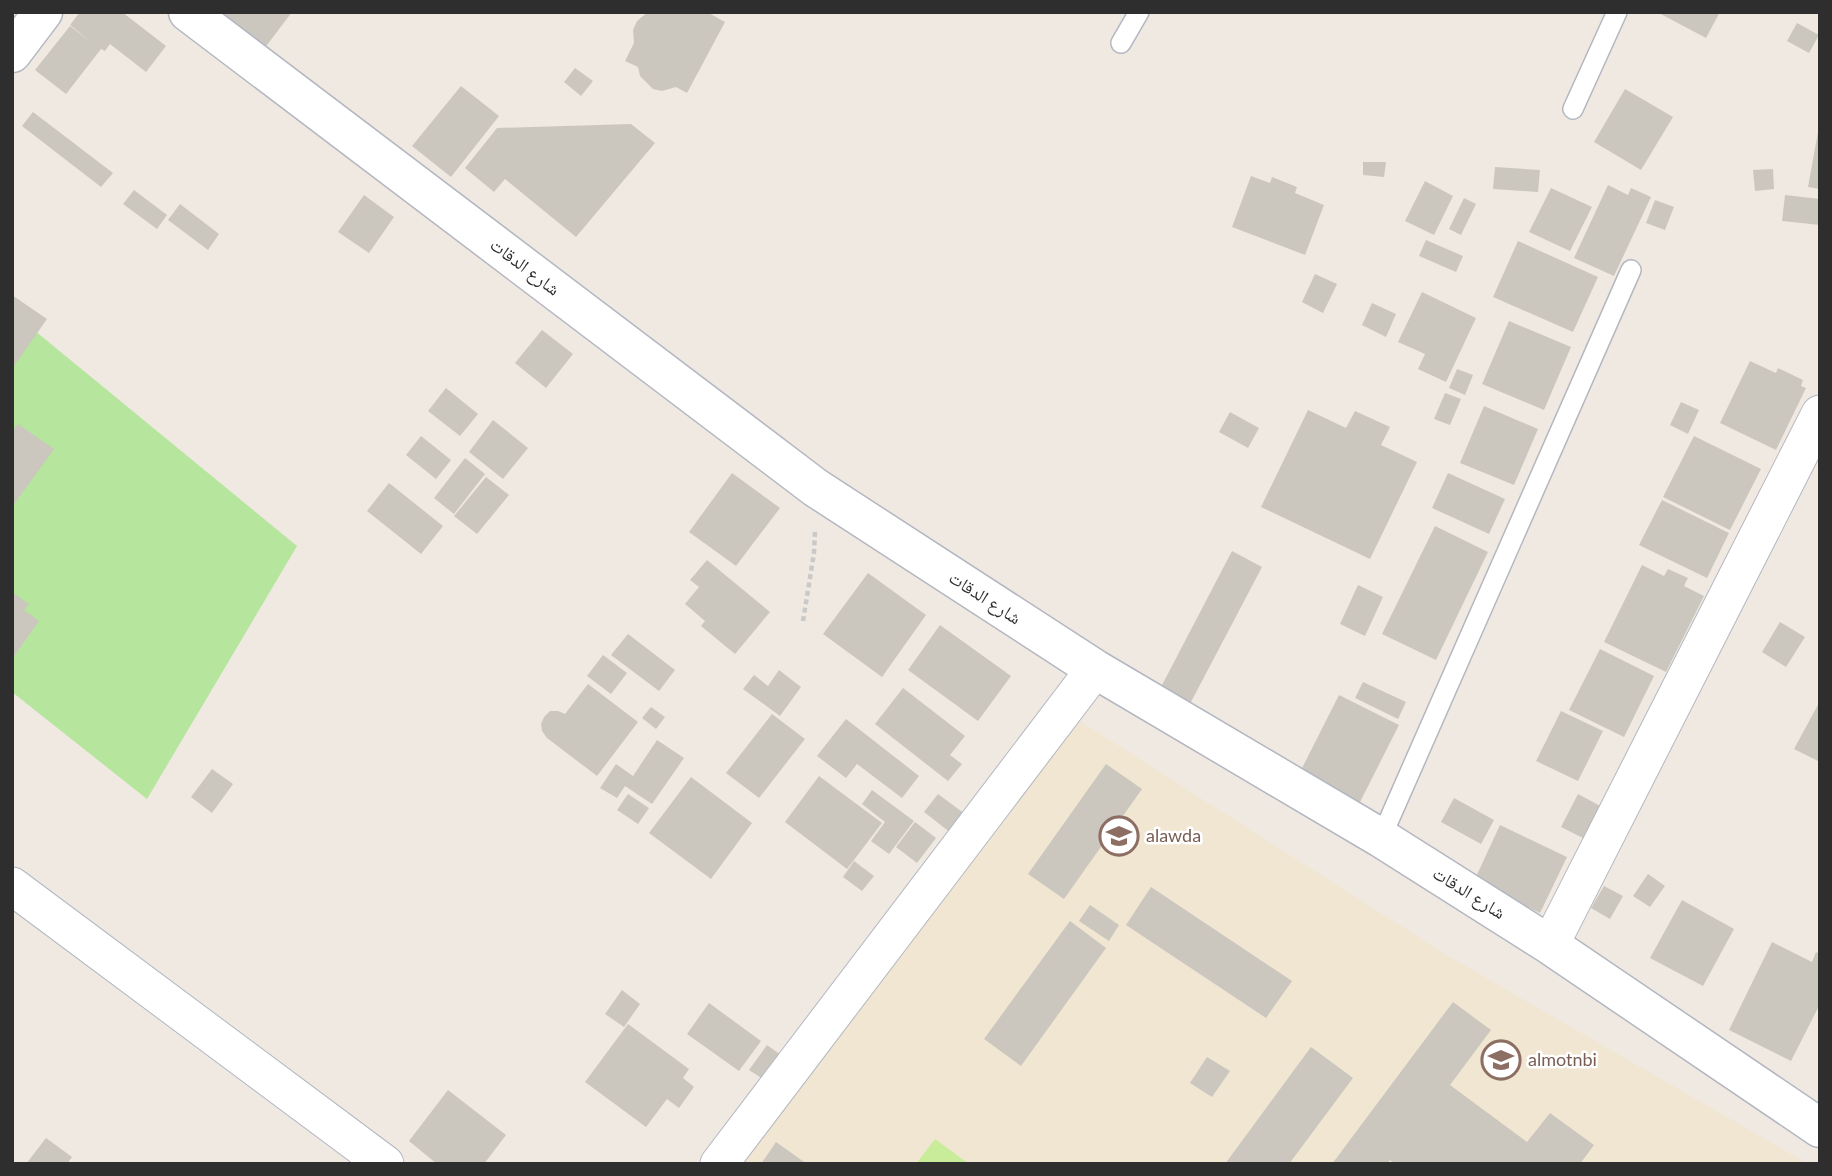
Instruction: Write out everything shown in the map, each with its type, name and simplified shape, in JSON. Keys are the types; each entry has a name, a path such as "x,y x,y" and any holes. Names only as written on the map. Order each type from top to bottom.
{"street":[{"path":"12,53 43,12"},
{"name":"شارع الدقات","path":"188,12 816,488 1095,669 1381,838 1550,945 1820,1128"},
{"path":"1550,945 1820,414"},
{"path":"719,1164 1095,669"},
{"path":"12,886 385,1164"}],"lane":[{"path":"1121,43 1139,12"},
{"path":"1573,109 1617,12"},
{"path":"1381,838 1631,270"}],"path":[{"path":"803,621 814,553 816,488"}],"shaded area":[{"name":"alawda","path":"1072,716 1448,956 1808,1164 723,1164"}],"green space":[{"path":"12,312 297,546 147,799 12,692"},
{"path":"935,1139 969,1164 916,1164"}],"building":[{"path":"80,12 122,12 166,46 146,72 110,44 105,51 101,49 66,94 35,70 70,26 91,42 70,25"},
{"path":"216,12 292,12 264,49"},
{"path":"648,12 707,12 725,22 687,93 676,87 662,91 653,89 640,76 638,67 625,61 634,43 633,30 637,21"},
{"path":"1657,12 1720,12 1706,38"},
{"path":"1797,23 1819,35 1809,53 1787,41"},
{"path":"575,68 593,81 581,96 564,82"},
{"path":"461,86 499,116 451,177 412,146"},
{"path":"1625,89 1673,117 1641,170 1594,142"},
{"path":"33,112 113,173 101,187 22,126"},
{"path":"631,124 655,143 576,237 505,179 494,192 465,168 497,128"},
{"path":"1820,132 1820,189 1808,187"},
{"path":"1363,162 1386,162 1384,177 1363,175"},
{"path":"1495,167 1540,170 1538,192 1493,189"},
{"path":"1773,169 1774,189 1755,191 1753,170"},
{"path":"1251,176 1270,183 1272,177 1297,187 1295,193 1324,205 1305,255 1232,227"},
{"path":"1425,181 1453,196 1434,235 1405,221"},
{"path":"1608,185 1628,195 1631,188 1651,197 1614,276 1574,258"},
{"path":"1551,188 1592,207 1570,251 1529,232"},
{"path":"134,190 167,215 157,229 123,204"},
{"path":"364,195 394,217 369,253 338,232"},
{"path":"1785,195 1820,199 1820,225 1782,221"},
{"path":"1464,198 1476,204 1461,235 1449,229"},
{"path":"1655,200 1674,207 1665,230 1646,223"},
{"path":"180,204 219,234 208,250 168,220"},
{"path":"1426,240 1463,256 1456,272 1419,256"},
{"path":"1518,241 1598,277 1573,332 1493,297"},
{"path":"1315,274 1337,284 1323,313 1302,302"},
{"path":"1422,292 1476,318 1446,382 1418,369 1425,354 1398,342"},
{"path":"12,295 47,319 12,369"},
{"path":"1372,303 1396,314 1386,337 1362,325"},
{"path":"1509,321 1571,347 1544,410 1482,384"},
{"path":"542,330 573,354 546,388 515,363"},
{"path":"1750,361 1776,373 1778,368 1803,380 1801,386 1806,388 1776,450 1720,423"},
{"path":"1457,369 1473,375 1465,395 1449,388"},
{"path":"446,388 478,414 460,436 428,411"},
{"path":"1445,393 1461,399 1450,425 1434,419"},
{"path":"1681,402 1699,410 1688,434 1670,425"},
{"path":"1484,406 1538,429 1514,485 1460,463"},
{"path":"1308,410 1346,428 1355,411 1390,427 1381,445 1417,462 1370,559 1261,507"},
{"path":"1230,412 1259,428 1248,448 1219,432"},
{"path":"493,420 528,448 503,479 469,452"},
{"path":"18,424 54,449 12,507 12,432"},
{"path":"421,436 451,460 436,479 406,455"},
{"path":"1694,436 1761,469 1730,530 1663,497"},
{"path":"465,458 485,474 454,514 434,498"},
{"path":"732,473 780,508 736,566 689,532"},
{"path":"1448,473 1505,499 1489,534 1432,508"},
{"path":"486,477 509,495 477,534 454,516"},
{"path":"389,483 443,526 421,554 367,511"},
{"path":"1662,500 1729,533 1707,578 1639,545"},
{"path":"1435,526 1488,552 1436,660 1382,634"},
{"path":"1232,551 1262,567 1191,702 1161,687"},
{"path":"707,560 770,612 735,654 701,626 705,621 685,604 699,587 690,580"},
{"path":"1642,565 1664,576 1668,569 1688,578 1684,586 1704,596 1666,672 1604,642"},
{"path":"868,573 926,615 882,677 823,634"},
{"path":"1358,585 1383,597 1365,636 1340,624"},
{"path":"12,592 29,604 24,610 39,621 12,659"},
{"path":"1780,622 1805,637 1786,667 1762,652"},
{"path":"940,625 1011,676 978,721 908,670"},
{"path":"628,634 675,670 659,691 611,655"},
{"path":"1600,649 1654,676 1624,737 1569,710"},
{"path":"603,655 627,673 611,694 587,676"},
{"path":"779,670 801,687 780,716 743,689 754,675 768,686"},
{"path":"1363,682 1406,702 1398,719 1355,698"},
{"path":"588,684 638,722 597,776 547,738 541,724 550,711 565,714"},
{"path":"903,688 965,736 950,755 962,764 948,781 875,724"},
{"path":"1339,695 1399,725 1357,808 1297,778"},
{"path":"1820,701 1820,762 1794,749"},
{"path":"651,707 665,717 656,729 642,718"},
{"path":"1561,711 1603,731 1578,781 1536,761"},
{"path":"772,714 805,739 759,798 726,773"},
{"path":"846,719 919,776 902,798 857,764 846,778 817,756"},
{"path":"657,740 684,758 652,804 625,786 617,798 600,788 616,764 633,776"},
{"path":"1106,764 1142,789 1064,899 1028,874"},
{"path":"212,769 233,784 212,813 191,797"},
{"path":"819,776 882,823 847,869 785,822"},
{"path":"691,777 752,823 711,879 649,833"},
{"path":"872,790 914,821 889,854 871,841 885,822 862,804"},
{"path":"628,794 649,808 638,824 617,810"},
{"path":"938,794 965,814 951,833 924,812"},
{"path":"1578,794 1604,808 1587,840 1561,827"},
{"path":"1454,798 1494,820 1481,844 1441,822"},
{"path":"915,822 936,838 917,863 896,847"},
{"path":"1500,825 1567,857 1540,913 1474,881"},
{"path":"854,861 874,876 862,891 843,877"},
{"path":"1648,874 1665,886 1650,907 1633,896"},
{"path":"1604,886 1623,896 1610,919 1591,908"},
{"path":"1151,887 1292,981 1266,1018 1126,925"},
{"path":"1682,900 1734,929 1703,986 1650,958"},
{"path":"1090,905 1119,925 1109,941 1079,921"},
{"path":"1070,921 1106,948 1021,1066 984,1039"},
{"path":"1772,942 1812,962 1816,952 1820,954 1820,1004 1791,1061 1729,1030"},
{"path":"622,990 640,1004 624,1027 605,1014"},
{"path":"1453,1002 1491,1030 1450,1085 1527,1142 1550,1113 1594,1145 1580,1164 1395,1164 1390,1160 1387,1164 1332,1164"},
{"path":"709,1003 761,1041 739,1071 687,1034"},
{"path":"628,1024 689,1069 683,1078 694,1087 679,1108 667,1099 646,1127 585,1082"},
{"path":"767,1045 781,1055 763,1079 749,1070"},
{"path":"1311,1047 1353,1078 1289,1164 1225,1164"},
{"path":"1207,1057 1230,1071 1212,1097 1190,1083"},
{"path":"448,1090 506,1135 484,1164 437,1164 409,1141"},
{"path":"46,1138 72,1157 67,1164 26,1164"},
{"path":"776,1142 807,1164 761,1164"}],"place":[{"name":"alawda","path":"1119,836"},
{"name":"almotnbi","path":"1501,1060"}]}
